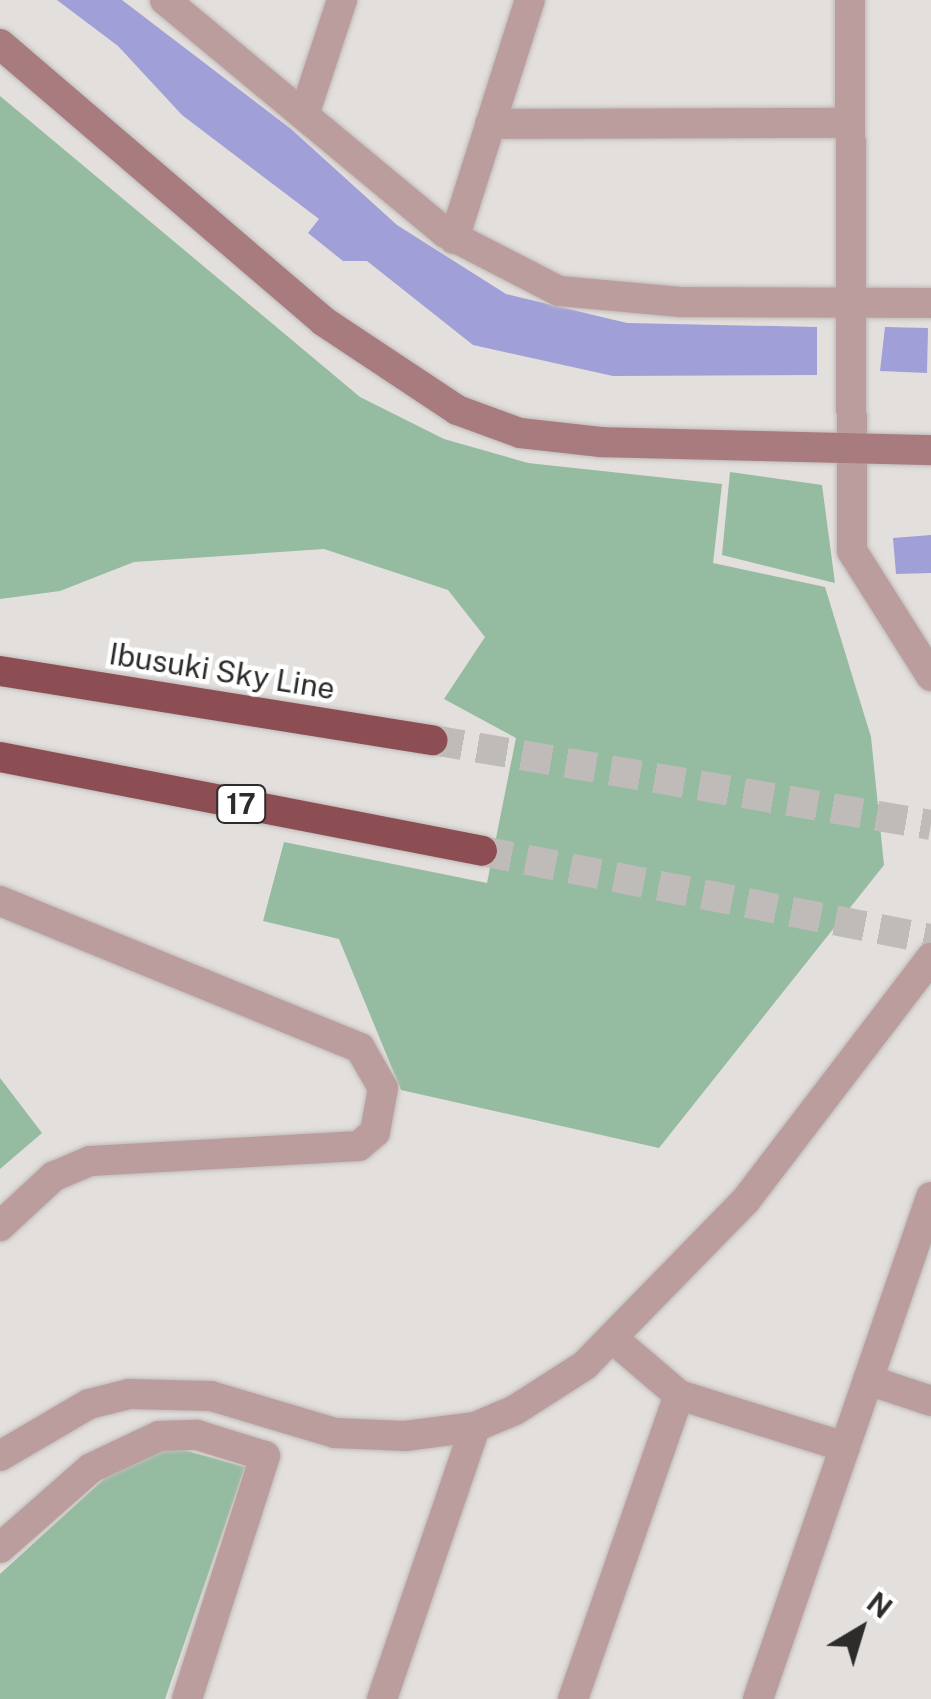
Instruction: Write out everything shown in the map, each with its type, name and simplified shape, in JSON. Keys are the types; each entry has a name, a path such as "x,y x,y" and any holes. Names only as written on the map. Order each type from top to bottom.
{"highway":[{"name":"Ibusuki Sky Line","path":"0,671 433,740"},
{"name":"17","path":"0,757 482,850"}],"street":[{"path":"165,0 454,238 559,291 931,303"},
{"path":"304,116 342,0"},
{"path":"454,238 530,0"},
{"path":"850,0 852,550 930,670"},
{"path":"0,44 324,321 457,410 520,433 600,442 931,450"},
{"path":"490,124 850,124"},
{"path":"0,901 360,1048 383,1088 375,1132 359,1146 90,1162 54,1176 0,1226"},
{"path":"0,1456 89,1404 172,1391 336,1434 475,1428 552,1388 612,1338 746,1200 931,958"},
{"path":"758,1699 931,1197"},
{"path":"612,1338 679,1394 845,1447"},
{"path":"868,1380 931,1402"},
{"path":"573,1699 679,1394"},
{"path":"382,1699 475,1428"},
{"path":"0,1548 91,1468 159,1436 197,1434 265,1456 187,1699"}],"green space":[{"path":"0,96 360,397 444,439 528,463 722,484 713,563 825,587 871,737 884,865 659,1148 401,1090 339,939 263,921 284,842 487,883 516,738 444,699 485,637 448,590 324,549 134,562 60,591 0,599"},
{"path":"730,472 822,485 835,583 722,555"},
{"path":"0,1078 42,1133 0,1169"},
{"path":"169,1446 245,1467 165,1699 0,1699 0,1574 106,1477"}],"building":[{"path":"57,0 122,0 291,129 397,225 506,294 627,323 817,327 817,375 613,376 473,345 367,261 343,261 308,233 319,219 182,115 118,46"},
{"path":"885,327 928,328 927,373 880,371"},
{"path":"931,535 931,573 896,574 893,538"}],"tunnel":[{"path":"433,740 931,825"},
{"path":"482,851 931,939"}]}
